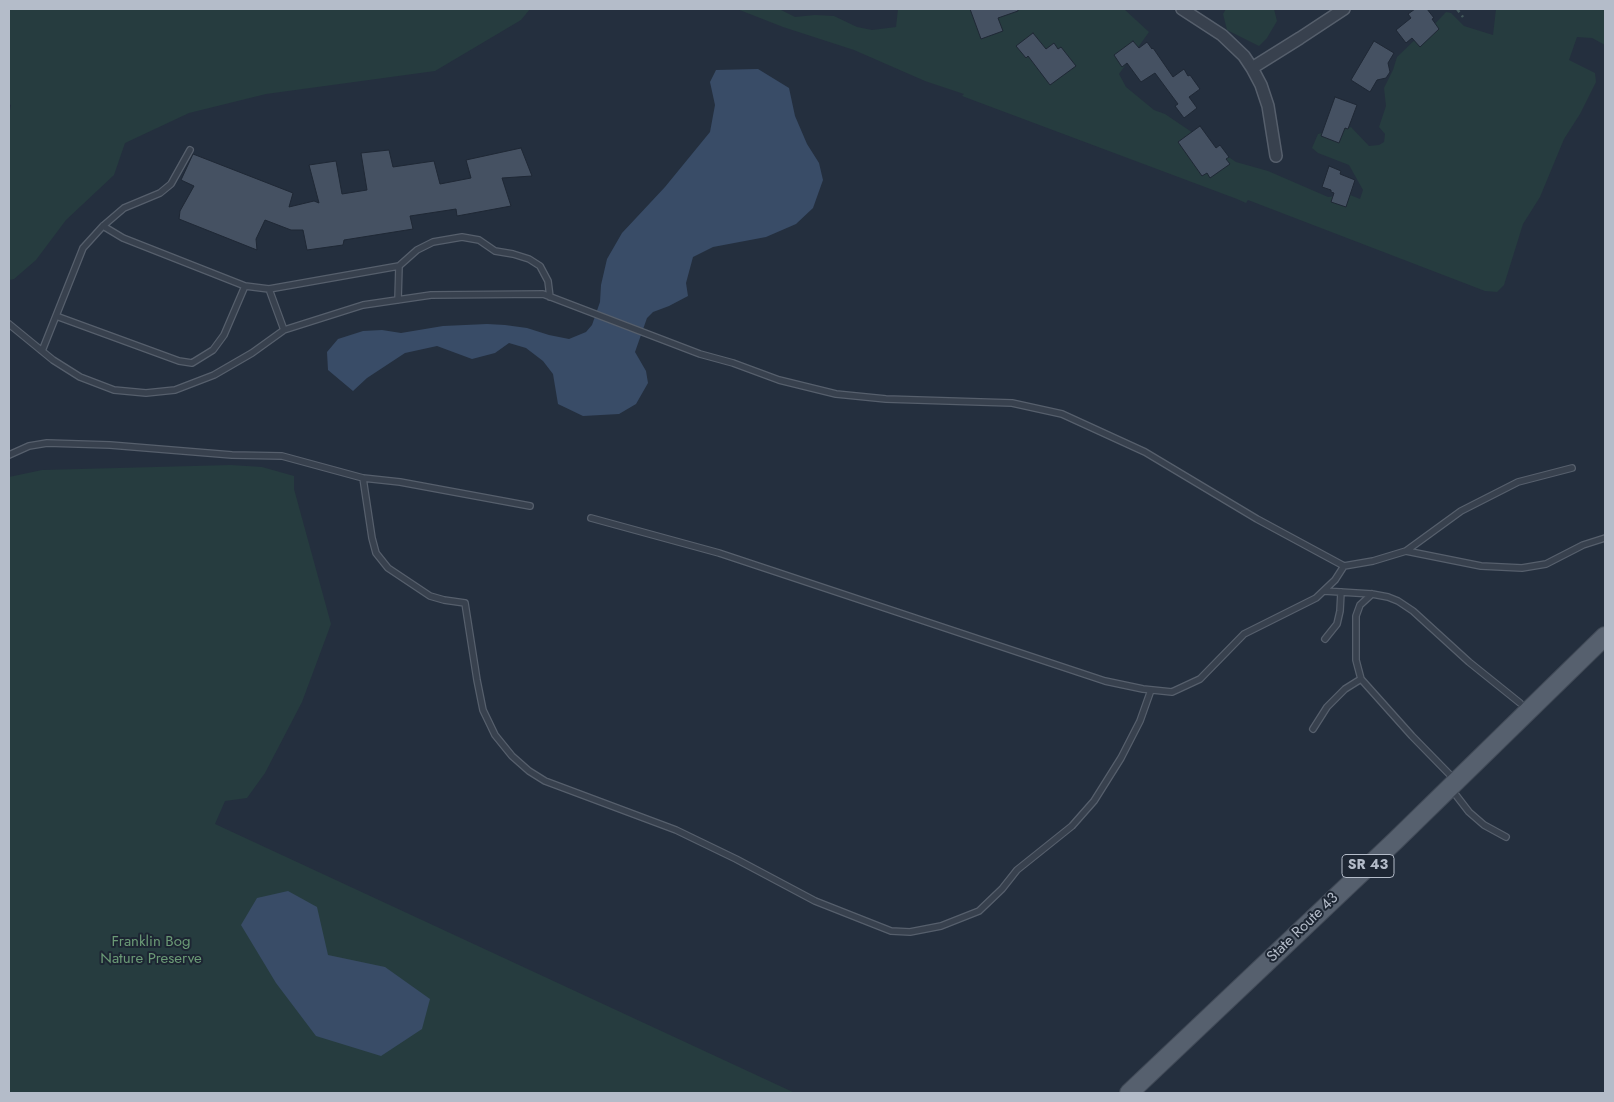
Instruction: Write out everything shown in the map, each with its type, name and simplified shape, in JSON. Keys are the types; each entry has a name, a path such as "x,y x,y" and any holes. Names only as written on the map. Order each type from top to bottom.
{"main road":[{"name":"State Route 43","path":"1129,1093 1453,785 1605,636"}],"street":[{"path":"1182,9 1222,35 1244,56 1252,68 1261,85 1268,106 1276,156"},
{"path":"1252,68 1344,9"}],"lane":[{"path":"42,351 83,248 103,226 124,208 160,193 171,184 190,150"},
{"path":"103,226 123,238 245,286 269,289 399,266 417,250 433,242 462,237 479,240 495,251 529,259 540,266 548,281 550,297"},
{"path":"398,300 399,266"},
{"path":"56,316 179,361 192,363 214,350 224,335 245,286"},
{"path":"269,289 284,330"},
{"path":"9,324 53,360 80,377 114,390 146,393 175,390 214,375 252,353 284,330 363,305 431,295 543,294 700,354 733,363 779,380 836,394 886,399 1012,403 1062,414 1145,452 1264,523 1344,566 1373,561 1406,551 1461,511 1518,482 1572,468"},
{"path":"9,455 29,446 47,443 91,444 232,455 282,456 363,478 400,482 530,506"},
{"path":"363,478 376,553 388,568 430,596 464,603 483,710 494,734 512,756 529,771 545,781 676,830 815,901 891,931 910,932 941,926 978,911 1002,889 1017,870 1072,826 1094,801 1121,758 1140,721 1151,690"},
{"path":"591,518 719,553 1105,681 1172,692 1200,679 1244,634 1303,605 1324,591 1344,566"},
{"path":"1406,551 1481,566 1522,568 1546,564 1584,545 1605,538"},
{"path":"1324,591 1372,594 1393,599 1413,612 1502,690 1520,702"},
{"path":"1325,639 1337,624 1340,611 1340,592"},
{"path":"1372,594 1360,605 1356,616 1356,660 1361,679 1453,785 1469,812 1484,824 1506,837"},
{"path":"1313,729 1327,707 1345,689 1361,679"}],"path":[{"path":"1457,9 1463,17"}],"green space":[{"path":"9,9 530,9 521,20 435,71 266,94 189,113 125,143 114,175 66,220 36,260 14,279 9,280 9,115 11,105 9,104"},
{"path":"737,9 779,9 795,17 834,16 857,27 872,30 896,27 898,9 1124,9 1149,32 1119,74 1126,87 1154,110 1165,114 1236,162 1268,171 1328,197 1350,195 1360,199 1363,190 1349,165 1318,153 1312,148 1318,134 1351,127 1369,146 1379,145 1384,142 1385,134 1379,127 1386,106 1384,88 1397,57 1424,31 1431,28 1446,12 1451,13 1464,26 1493,35 1496,9 1605,9 1605,45 1592,38 1577,37 1569,60 1595,73 1596,82 1580,114 1564,139 1540,197 1523,224 1504,285 1497,292 1485,291 1248,200 1246,203 962,96 964,94 925,81 854,50 783,27"},
{"path":"1226,9 1274,9 1277,21 1267,38 1259,46 1227,30 1223,14"},
{"name":"Franklin Bog Nature Preserve","path":"231,465 262,467 294,476 294,489 331,624 302,702 265,773 247,798 225,801 215,824 795,1093 9,1093 9,477 42,470"}],"water":[{"path":"758,69 789,88 795,116 807,144 819,163 823,180 813,208 796,224 766,237 713,247 693,257 686,283 688,296 653,312 647,318 635,352 646,371 648,383 636,404 619,414 583,416 558,404 553,374 543,361 526,348 509,343 495,353 472,359 437,346 405,353 367,378 353,391 328,370 327,352 338,339 363,331 382,330 401,333 443,326 487,324 527,328 569,339 586,332 592,325 600,302 601,285 607,259 622,233 665,187 710,132 715,105 710,82 716,70"},
{"path":"288,891 317,907 328,955 385,967 430,999 422,1029 381,1056 316,1036 276,983 241,925 257,898"}],"building":[{"path":"970,9 1018,9 1018,11 998,18 1003,31 981,39"},
{"path":"1415,9 1427,9 1439,29 1420,47 1412,38 1406,43 1396,30 1411,18 1408,14"},
{"path":"1033,33 1046,49 1054,43 1058,49 1061,47 1076,66 1050,85 1028,56 1026,58 1016,46"},
{"path":"1133,41 1139,48 1147,42 1173,77 1184,69 1188,76 1190,75 1200,89 1189,97 1197,108 1184,118 1175,106 1178,104 1155,73 1141,82 1127,63 1122,67 1114,55"},
{"path":"1374,41 1394,53 1388,63 1390,72 1386,78 1377,80 1370,92 1351,80"},
{"path":"1335,97 1357,105 1348,129 1345,128 1339,143 1321,136"},
{"path":"1200,126 1216,148 1220,145 1229,157 1226,159 1230,164 1210,178 1207,173 1202,176 1178,142"},
{"path":"521,148 532,176 502,178 511,206 457,216 456,209 410,216 413,229 344,240 343,245 307,250 303,230 291,230 265,220 256,239 257,250 179,219 180,211 194,186 181,180 193,154 293,193 289,207 314,201 319,203 309,165 336,161 342,194 367,190 361,153 389,150 393,167 434,161 440,184 471,178 466,160"},
{"path":"1329,166 1341,171 1340,174 1355,180 1346,207 1331,202 1334,193 1322,187"}]}
